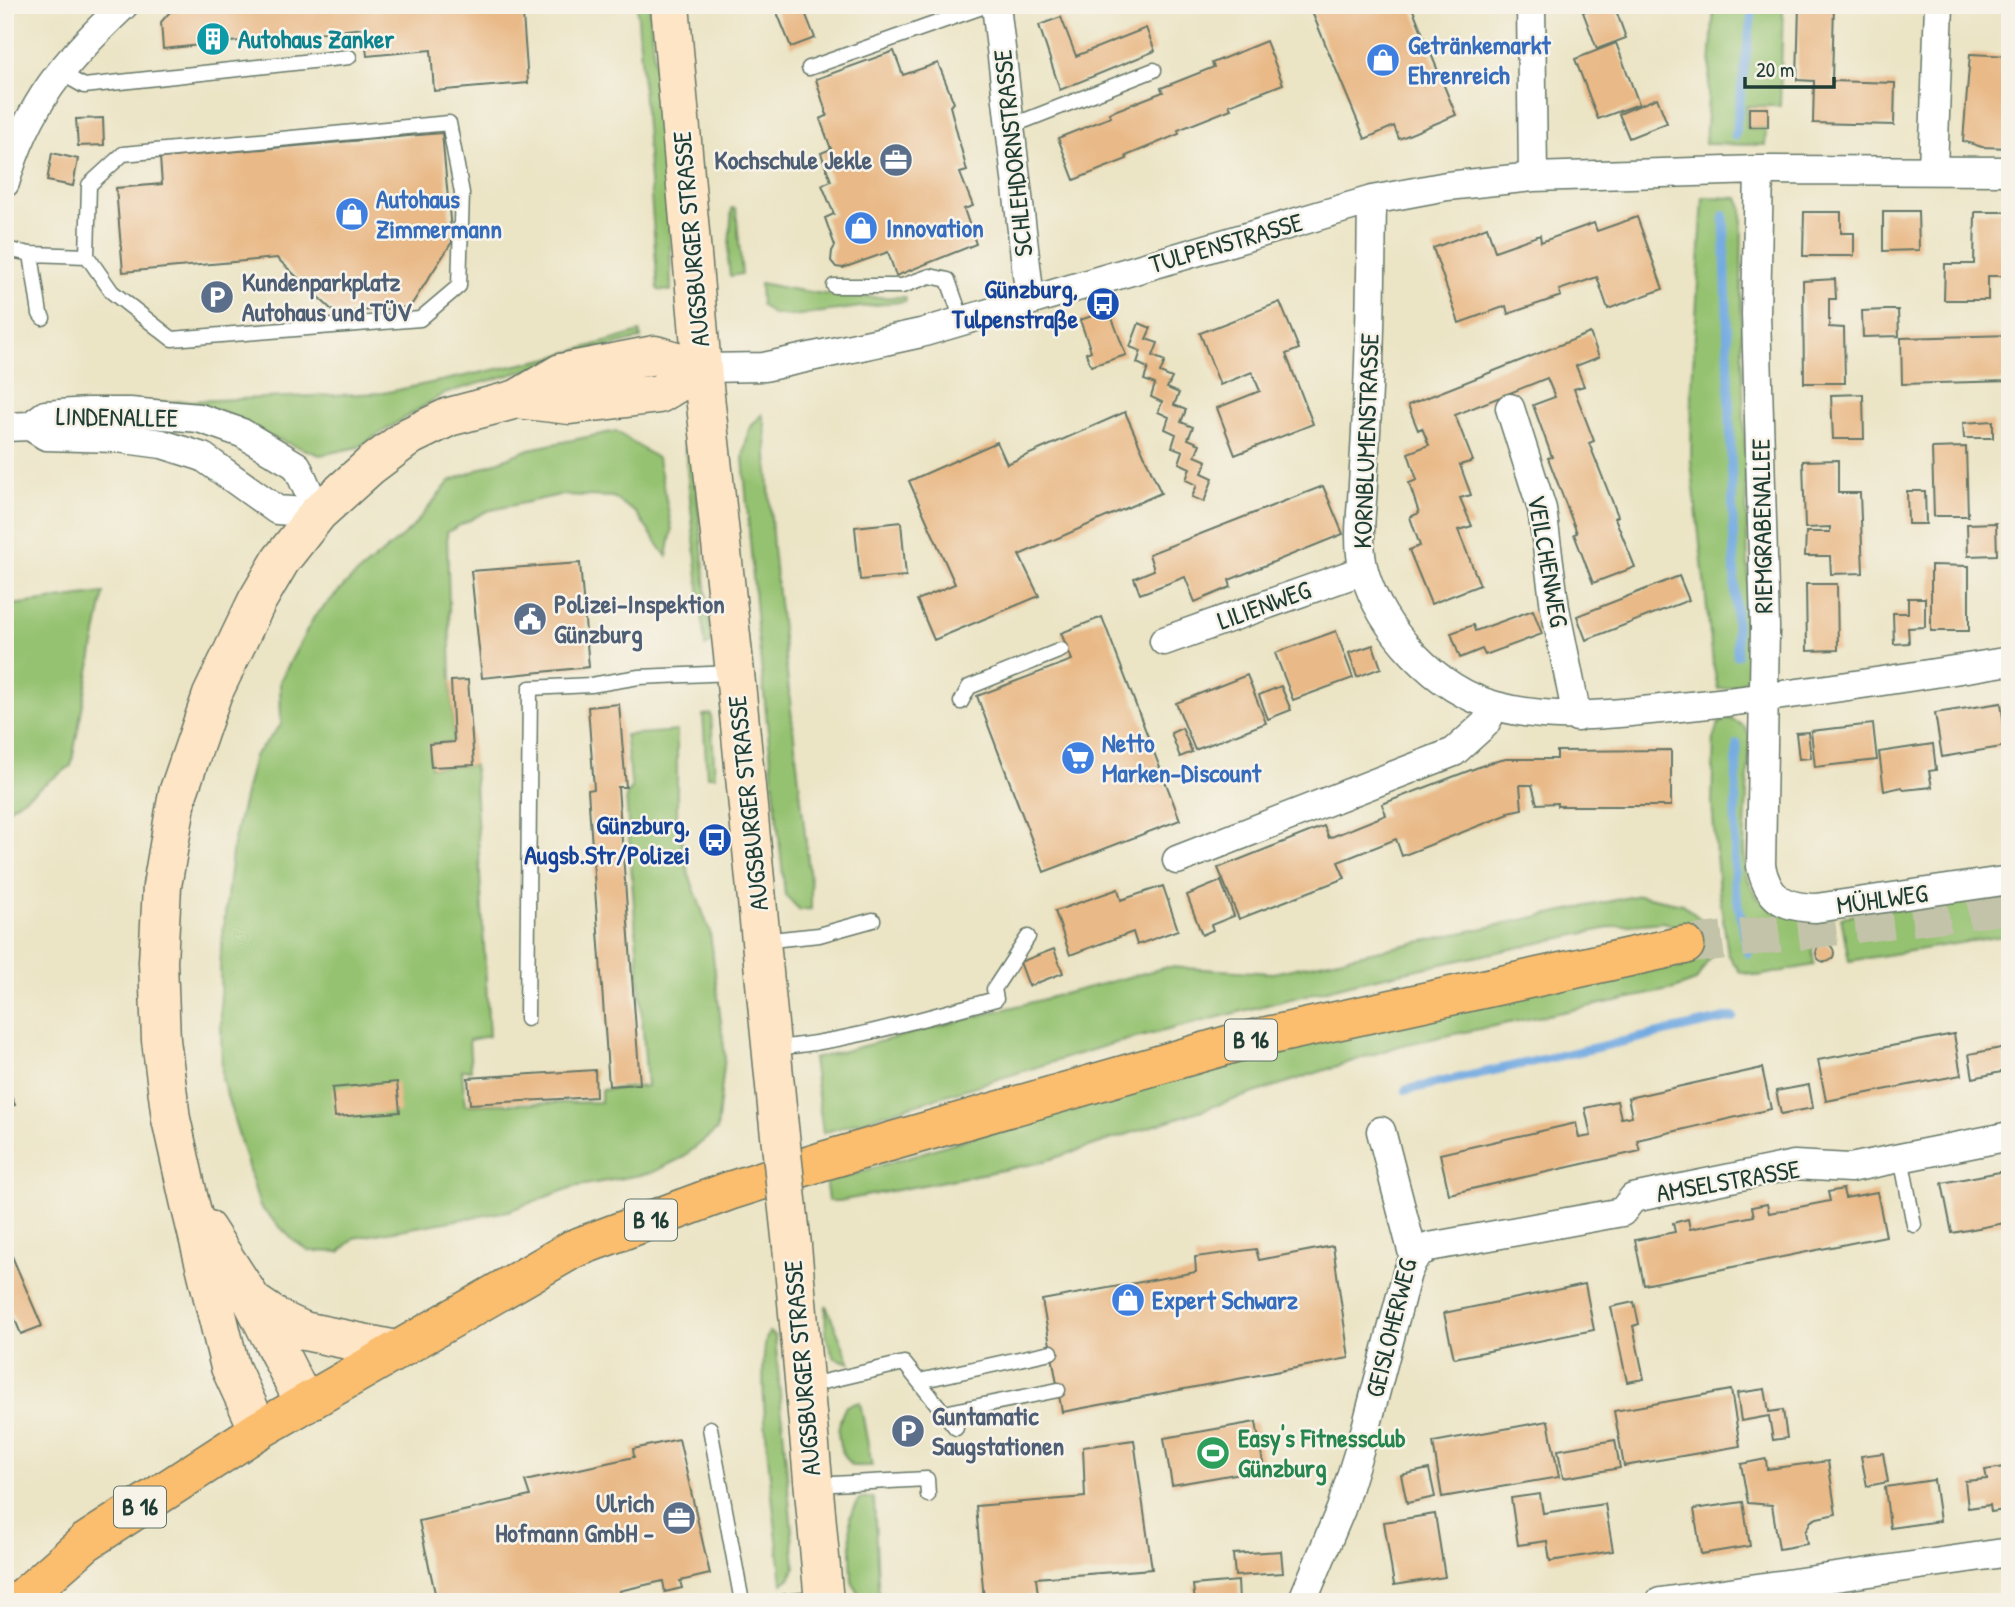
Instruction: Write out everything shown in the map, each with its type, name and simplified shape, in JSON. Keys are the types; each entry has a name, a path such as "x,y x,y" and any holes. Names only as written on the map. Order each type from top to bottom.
{"main road":[{"name":"AUGSBURGER STRASSE","path":"670,5 702,368 792,1246 823,1600"},
{"path":"259,1430 230,1367 188,1200 172,1119 163,1053 158,962 162,886 178,793 212,695 257,601 281,560 318,513 370,466 410,436 449,416 517,399 561,373 655,355 702,368"},
{"name":"B 16","path":"18,1602 86,1542 259,1430 573,1249 729,1191 811,1164 1235,1043 1685,945"},
{"path":"188,1200 253,1302 305,1404"},
{"path":"253,1302 278,1319 304,1331 397,1350"}],"street":[{"path":"5,183 27,121 59,72 85,41 124,5"},
{"name":"SCHLEHDORNSTRASSE","path":"996,5 1030,300"},
{"path":"1531,5 1533,177"},
{"path":"1933,169 1939,5"},
{"name":"TULPENSTRASSE","path":"702,368 764,367 908,335 1372,200 1447,186 1533,177 1759,170 2010,171"},
{"name":"RIEMGRABENALLEE","path":"1759,170 1756,314 1765,627 1761,866 1764,881"},
{"name":"KORNBLUMENSTRASSE","path":"1372,200 1368,406 1360,534 1364,570 1378,604 1395,631 1420,660 1446,681 1477,700 1495,706 1540,716 1577,717 1764,699 2010,661"},
{"name":"VEILCHENWEG","path":"1510,408 1542,509 1555,608 1577,717"},
{"name":"LINDENALLEE","path":"88,412 130,412 199,418 242,433 297,466 318,513 277,510 203,457 162,444 117,438 46,436 17,426 45,415 88,412"},
{"name":"LILIENWEG","path":"1164,641 1364,570"},
{"path":"1177,860 1454,752 1485,724 1495,706"},
{"name":"MÜHLWEG","path":"1764,881 1774,897 1787,904 1816,908 2010,880"},
{"name":"GEISLOHERWEG","path":"1302,1602 1341,1509 1413,1258 1381,1131"},
{"name":"AMSELSTRASSE","path":"1413,1258 1429,1247 1622,1212 1633,1198 1748,1174 1794,1165 1850,1168 2010,1136"},
{"path":"1660,1602 2010,1552"}],"lane":[{"path":"809,68 988,5"},
{"path":"59,72 84,86 349,57"},
{"path":"1011,126 1154,70"},
{"path":"449,123 462,193 459,286 420,318 172,340 112,292 87,256 89,185 123,154 449,123"},
{"path":"5,249 31,254 87,256"},
{"path":"31,254 40,314 43,318"},
{"path":"834,286 902,286 930,276 948,280 962,320"},
{"path":"961,702 969,687 1061,650"},
{"path":"527,1020 530,688 591,685 639,677 735,673"},
{"path":"761,941 819,935 873,920"},
{"path":"772,1048 803,1046 840,1038 996,999 994,989 1028,937"},
{"path":"1901,1157 1914,1225"},
{"path":"919,1381 1051,1352"},
{"path":"804,1386 904,1363 956,1429"},
{"path":"944,1413 1058,1390"},
{"path":"710,1428 742,1602"},
{"path":"813,1485 927,1479 928,1495"},
{"path":"784,1602 823,1600"}],"green space":[{"path":"637,5 649,5 670,229 671,291 658,290"},
{"path":"1714,5 1783,5 1780,106 1747,106 1747,128 1766,129 1765,145 1705,144"},
{"path":"1703,197 1738,198 1742,207 1741,312 1751,673 1737,685 1718,689 1691,461 1692,385"},
{"path":"732,208 736,209 742,274 730,276 728,259"},
{"path":"760,283 833,295 906,297 906,301 792,316 772,314 761,305"},
{"path":"640,332 641,338 445,393 358,447 320,455 271,437 223,411 118,404 383,393 546,359"},
{"path":"762,414 765,424 773,549 811,888 811,909 800,910 785,895 757,626 743,457 749,429"},
{"path":"616,431 658,459 672,530 667,557 636,513 613,497 560,495 487,511 447,532 454,742 430,744 431,767 474,765 489,1036 469,1040 471,1070 462,1070 465,1105 601,1102 601,1090 647,1086 626,795 632,789 625,735 677,731 677,818 689,875 710,932 725,1056 717,1130 682,1158 651,1173 573,1187 508,1211 354,1238 340,1252 309,1251 293,1240 260,1207 222,1079 220,959 233,844 254,756 281,725 280,681 314,617 351,579 411,529 450,481 529,449"},
{"path":"684,439 694,463 711,643 705,647"},
{"path":"104,593 71,766 5,811 5,606"},
{"path":"711,714 715,776 707,776 703,715"},
{"path":"1729,718 1744,726 1750,737 1744,850 1746,875 1757,897 1774,912 1825,920 1827,936 1819,940 1812,949 1814,965 1758,976 1740,972 1728,954 1719,891 1712,804 1714,736 1718,724"},
{"path":"2010,892 2010,935 1849,961 1841,917"},
{"path":"1639,895 1682,904 1703,921 1710,936 1712,954 1696,981 1674,989 1402,1045 1039,1163 828,1201 825,1178 833,1175 835,1180 1125,1089 1682,930 1664,922 1618,926 1358,982 1108,1045 823,1133 813,1059 1167,967 1273,973"},
{"path":"826,1305 850,1363 835,1358 831,1351 826,1333"},
{"path":"769,1332 775,1336 795,1567 790,1578 782,1584 763,1377"},
{"path":"860,1402 872,1466 852,1466 840,1445 842,1414 846,1406"},
{"path":"874,1498 879,1602 864,1602 852,1582 850,1517 859,1499"}],"building":[{"name":"Autohaus Zanker","path":"176,5 571,5 572,11 523,15 528,83 434,91 431,50 367,56 364,28 163,49 161,22"},
{"path":"774,5 802,5 815,38 791,47"},
{"name":"Getränkemarkt Ehrenreich","path":"1309,5 1411,5 1456,115 1399,139 1394,126 1365,139"},
{"path":"1599,5 1614,5 1626,38 1597,49 1583,12"},
{"path":"1799,5 1834,5 1832,81 1895,83 1894,125 1813,123 1814,81 1797,80"},
{"path":"1061,17 1076,56 1146,28 1155,51 1060,90 1039,25"},
{"path":"1266,41 1283,84 1229,105 1231,109 1178,130 1179,134 1126,156 1127,159 1074,180 1058,138 1111,117 1109,113 1163,92 1161,88 1214,67 1212,63"},
{"path":"1616,43 1639,104 1598,119 1575,59"},
{"path":"894,51 903,75 938,63 954,103 950,106 967,171 960,173 973,206 964,209 976,244 896,276 888,252 843,268 836,267 831,261 835,246 825,218 834,214 822,185 831,181 821,153 831,149 820,119 827,116 816,79"},
{"path":"1970,54 2010,56 2010,148 1982,147 1963,141"},
{"path":"1657,98 1667,123 1629,138 1619,114"},
{"path":"1749,108 1768,108 1768,127 1749,127"},
{"path":"103,118 104,145 78,146 76,119"},
{"path":"442,133 452,242 410,307 335,313 277,258 123,272 116,188 162,184 160,158"},
{"path":"52,153 78,159 73,186 47,181"},
{"path":"1883,211 1918,211 1919,250 1883,251"},
{"path":"1804,212 1841,212 1841,233 1854,233 1854,256 1803,256"},
{"path":"1975,212 2010,212 2010,276 1988,276 1988,300 1944,300 1945,264 1974,264"},
{"path":"1637,217 1663,289 1608,309 1597,277 1559,290 1561,296 1508,314 1506,306 1459,323 1433,248 1487,227 1495,251 1540,235 1541,242 1594,223 1597,231"},
{"path":"1835,279 1836,299 1829,299 1829,327 1844,328 1845,383 1804,383 1803,281"},
{"path":"1280,302 1299,349 1286,354 1313,424 1235,455 1217,408 1260,391 1252,372 1220,385 1200,333"},
{"path":"1109,310 1126,355 1091,366 1086,353 1091,351 1080,320"},
{"path":"1898,310 1899,336 1863,337 1862,311"},
{"path":"1139,323 1151,328 1146,339 1158,343 1153,356 1165,361 1160,373 1172,378 1167,388 1179,393 1174,405 1186,410 1181,422 1193,427 1188,439 1200,444 1195,456 1207,461 1202,473 1213,478 1204,502 1192,497 1197,485 1186,480 1190,468 1179,463 1183,451 1172,447 1176,434 1165,429 1169,417 1158,412 1162,402 1151,397 1155,384 1144,380 1148,368 1137,363 1141,351 1130,347"},
{"path":"1590,333 1599,357 1576,366 1584,386 1574,389 1594,441 1589,443 1635,567 1593,583 1548,458 1552,457 1533,405 1555,397 1547,378 1455,415 1473,461 1460,465 1471,495 1460,498 1472,526 1458,530 1480,585 1431,604 1409,550 1420,546 1410,517 1419,513 1409,483 1417,480 1408,453 1429,445 1422,428 1418,430 1408,405"},
{"path":"2010,335 2010,381 1902,384 1901,338"},
{"path":"1863,394 1864,439 1833,439 1831,395"},
{"path":"1125,412 1161,493 1019,555 1039,596 934,640 917,600 955,584 909,481 997,442 1007,464"},
{"path":"1993,421 1993,438 1964,438 1963,423"},
{"path":"1966,447 1968,516 1934,516 1932,448"},
{"path":"1838,460 1838,493 1860,493 1863,573 1831,574 1830,556 1805,556 1806,532 1830,532 1830,527 1805,528 1803,461"},
{"path":"1323,486 1343,534 1229,580 1231,587 1195,602 1185,577 1140,594 1134,578 1154,570 1149,554"},
{"path":"1907,491 1925,491 1926,524 1908,524"},
{"path":"901,522 906,576 860,580 855,527"},
{"path":"1996,523 1997,555 1968,556 1967,524"},
{"name":"Polizei-Inspektion Günzburg","path":"580,563 589,667 482,678 471,571"},
{"path":"1931,565 1969,566 1969,631 1931,631"},
{"path":"1679,576 1689,600 1586,640 1577,616"},
{"path":"1806,584 1837,584 1838,650 1807,651"},
{"path":"1908,598 1925,598 1925,627 1908,628 1909,643 1894,644 1893,613 1908,613"},
{"path":"1533,610 1542,634 1485,655 1482,649 1460,658 1451,633 1473,625 1475,631"},
{"name":"Netto Marken-Discount","path":"1102,617 1180,820 1044,872 977,696 1072,660 1061,633"},
{"path":"1336,631 1353,678 1293,700 1275,653"},
{"path":"1373,645 1381,668 1357,677 1349,653"},
{"path":"1247,675 1266,723 1195,750 1176,703"},
{"path":"468,680 474,765 431,767 429,744 454,742 451,681"},
{"path":"1281,686 1291,710 1268,719 1259,695"},
{"path":"2001,703 2007,746 1942,757 1935,713"},
{"path":"619,704 626,787 618,787 640,1084 609,1086 588,790 594,789 588,707"},
{"path":"1873,724 1877,760 1815,767 1811,731"},
{"path":"1182,728 1192,752 1180,757 1171,733"},
{"path":"1808,732 1811,758 1799,759 1796,733"},
{"path":"1933,744 1936,770 1929,771 1932,787 1904,790 1902,787 1884,791 1879,752"},
{"path":"1671,750 1671,806 1537,804 1532,785 1520,785 1522,809 1508,812 1509,814 1402,856 1396,839 1338,862 1345,878 1239,919 1218,868 1324,826 1329,838 1386,815 1382,804 1489,763 1506,759 1557,759 1557,751"},
{"path":"1221,881 1234,916 1211,925 1213,930 1202,935 1187,895"},
{"path":"1163,886 1178,930 1137,945 1133,932 1070,955 1055,911 1118,889 1121,900"},
{"path":"1825,944 1831,947 1834,953 1831,959 1825,962 1819,959 1816,953 1819,947"},
{"path":"1054,949 1063,973 1029,986 1020,962"},
{"path":"1954,1034 1961,1075 1826,1101 1818,1060"},
{"path":"2001,1048 2006,1071 1973,1078 1969,1054"},
{"path":"1762,1068 1771,1109 1637,1140 1640,1151 1449,1194 1440,1154 1576,1123 1579,1138 1591,1136 1585,1108 1617,1101 1621,1118 1632,1116 1628,1098"},
{"path":"595,1070 596,1097 470,1104 468,1078"},
{"path":"5,1082 15,1105 5,1109"},
{"path":"397,1082 400,1112 335,1117 332,1088"},
{"path":"1809,1085 1813,1108 1781,1114 1776,1091"},
{"path":"5,1129 13,1149 5,1152"},
{"path":"2010,1170 2010,1222 1952,1233 1942,1183"},
{"path":"1843,1189 1845,1198 1877,1192 1886,1236 1644,1285 1635,1240 1675,1232 1673,1223 1688,1219 1690,1229 1754,1216 1752,1207 1767,1204 1769,1213 1830,1201 1828,1192"},
{"path":"5,1240 42,1326 21,1334 5,1296"},
{"path":"1333,1246 1349,1358 1062,1412 1042,1300 1196,1272 1195,1257 1256,1249 1259,1260"},
{"path":"1585,1284 1594,1330 1454,1358 1444,1313"},
{"path":"1634,1302 1639,1324 1633,1326 1644,1379 1627,1382 1611,1307"},
{"path":"1765,1389 1769,1412 1783,1410 1787,1438 1773,1440 1769,1416 1741,1421 1737,1393"},
{"path":"1731,1390 1740,1446 1624,1466 1614,1411"},
{"path":"1548,1421 1559,1477 1442,1497 1433,1442"},
{"path":"1256,1422 1264,1469 1172,1485 1164,1438"},
{"path":"679,1439 710,1574 680,1581 682,1588 665,1592 663,1581 619,1591 621,1602 437,1602 419,1521 530,1496 525,1481 634,1457 633,1449"},
{"path":"1134,1440 1152,1569 1036,1578 1038,1595 984,1600 976,1506 1085,1497 1083,1447"},
{"path":"1615,1440 1620,1468 1563,1478 1558,1450"},
{"path":"1883,1453 1888,1482 1867,1486 1861,1456"},
{"path":"1766,1459 1767,1469 1828,1461 1836,1514 1811,1521 1805,1532 1807,1544 1779,1549 1772,1505 1748,1503 1741,1464"},
{"path":"2010,1466 2010,1509 1991,1512 1990,1505 1968,1508 1965,1481 1987,1479 1985,1470"},
{"path":"1429,1469 1435,1497 1407,1503 1401,1475"},
{"path":"1934,1480 1940,1521 1890,1528 1885,1487"},
{"path":"1540,1494 1543,1513 1605,1504 1613,1551 1550,1561 1547,1541 1518,1545 1511,1498"},
{"path":"1743,1502 1750,1546 1701,1554 1694,1509"},
{"path":"1435,1514 1445,1577 1394,1585 1384,1522"},
{"path":"1281,1551 1283,1573 1235,1576 1233,1554"},
{"path":"1238,1581 1239,1602 1195,1602 1193,1585"}],"waterway":[{"path":"1735,136 1753,5"},
{"path":"1724,215 1737,655"},
{"path":"1737,744 1734,882 1748,953"},
{"path":"1406,1090 1733,1017"}],"tunnel":[{"path":"1685,945 2010,905"}],"place":[{"name":"Autohaus Zanker","path":"213,39"},
{"name":"Getränkemarkt Ehrenreich","path":"1383,60"},
{"name":"Kochschule Jekle","path":"896,160"},
{"name":"Autohaus Zimmermann","path":"352,214"},
{"name":"Innovation","path":"861,228"},
{"name":"Kundenparkplatz Autohaus und TÜV","path":"217,297"},
{"name":"Günzburg, Tulpenstraße","path":"1103,304"},
{"name":"Polizei-Inspektion Günzburg","path":"530,619"},
{"name":"Netto Marken-Discount","path":"1078,758"},
{"name":"Günzburg, Augsb.Str/Polizei","path":"715,840"},
{"name":"Expert Schwarz","path":"1128,1300"},
{"name":"Guntamatic Saugstationen","path":"908,1431"},
{"name":"Easy's Fitnessclub Günzburg","path":"1213,1453"},
{"name":"Ulrich Hofmann GmbH -","path":"679,1518"}]}
